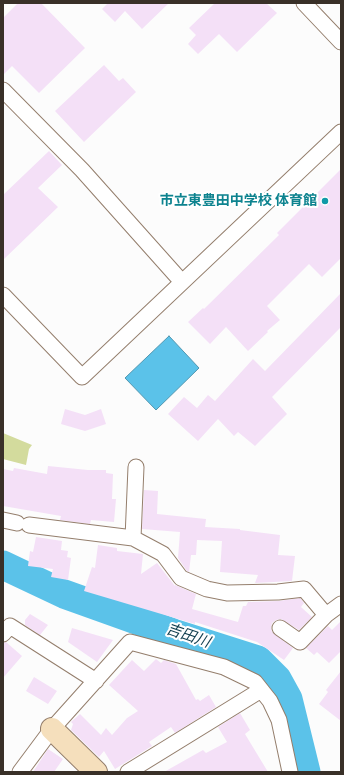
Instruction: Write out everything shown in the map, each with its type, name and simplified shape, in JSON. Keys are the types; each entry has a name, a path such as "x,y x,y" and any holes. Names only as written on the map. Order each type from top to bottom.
{"street":[{"path":"304,3 341,42"},
{"path":"3,90 82,170 182,282"},
{"path":"3,295 82,377 341,132"},
{"path":"132,538 136,467"},
{"path":"16,523 132,538 163,554 180,578 207,589 227,594 304,590 326,615"},
{"path":"280,628 300,642 326,615 341,604"},
{"path":"3,634 10,626 96,681"},
{"path":"20,772 52,729 130,642 224,667 255,682 270,701 279,720 290,772"},
{"path":"128,772 261,690"},
{"path":"52,729 96,772"}],"green space":[{"path":"3,433 32,445 29,449 26,465 3,459"}],"water":[{"path":"169,336 199,368 156,410 125,378"}],"building":[{"path":"18,3 41,3 85,48 39,93 12,66 3,75 3,18"},
{"path":"108,3 169,3 142,29 125,11 115,22 102,9"},
{"path":"215,3 266,3 277,13 237,52 219,34 198,54 188,44 196,35 189,28"},
{"path":"104,65 119,81 123,78 136,92 84,142 55,111"},
{"path":"49,151 62,165 38,188 58,207 3,260 3,195"},
{"path":"341,169 341,258 322,277 309,264 267,306 280,320 248,351 226,327 210,344 188,322 203,308 204,309 279,235 277,233"},
{"path":"341,293 341,327 272,397 287,414 255,446 238,432 234,436 218,419 198,441 168,414 184,397 197,408 208,395 215,401 253,359 265,371"},
{"path":"65,409 85,415 101,409 106,424 85,431 61,424"},
{"path":"48,466 88,470 106,470 106,473 113,474 112,499 116,499 114,522 91,520 90,524 60,520 61,516 3,506 3,469 13,471 14,468 47,474"},
{"path":"144,490 158,491 157,514 206,519 205,527 240,529 280,535 278,555 295,556 292,581 255,583 258,575 220,572 222,541 197,540 196,555 191,555 189,572 187,571 178,558 180,532 142,529"},
{"path":"36,537 62,541 61,550 68,551 67,557 71,558 68,580 51,577 53,569 28,566 30,551 33,552"},
{"path":"98,545 117,548 117,551 143,554 141,574 157,563 175,586 196,594 192,609 238,622 243,606 246,606 248,602 278,601 300,598 304,603 301,607 312,617 299,630 281,619 272,623 272,632 293,648 284,660 257,642 195,622 195,624 84,591 92,567 95,568"},
{"path":"30,614 48,625 40,635 25,625 25,620"},
{"path":"341,621 341,651 329,663 317,652 314,655 306,648 328,626 332,630"},
{"path":"72,628 113,640 97,662 68,642"},
{"path":"6,642 22,656 3,678 3,643"},
{"path":"156,659 161,663 164,660 176,664 196,700 198,699 200,701 209,695 216,707 175,733 171,727 149,742 152,746 115,769 104,751 99,757 71,730 73,724 71,722 80,714 101,735 106,728 112,735 127,718 138,711 109,685 132,660 144,671"},
{"path":"341,671 341,721 319,704 328,692 326,690"},
{"path":"34,677 57,691 48,704 26,691"},
{"path":"240,713 250,730 245,734 268,772 164,772 203,750 206,753 227,742 218,727"},
{"path":"48,749 63,759 54,772 33,772"}],"waterway":[{"name":"吉田川","path":"3,565 64,594 173,633 258,660 277,679 288,699 306,772"}],"place":[{"name":"市立東豊田中学校 体育館","path":"325,201"}]}
